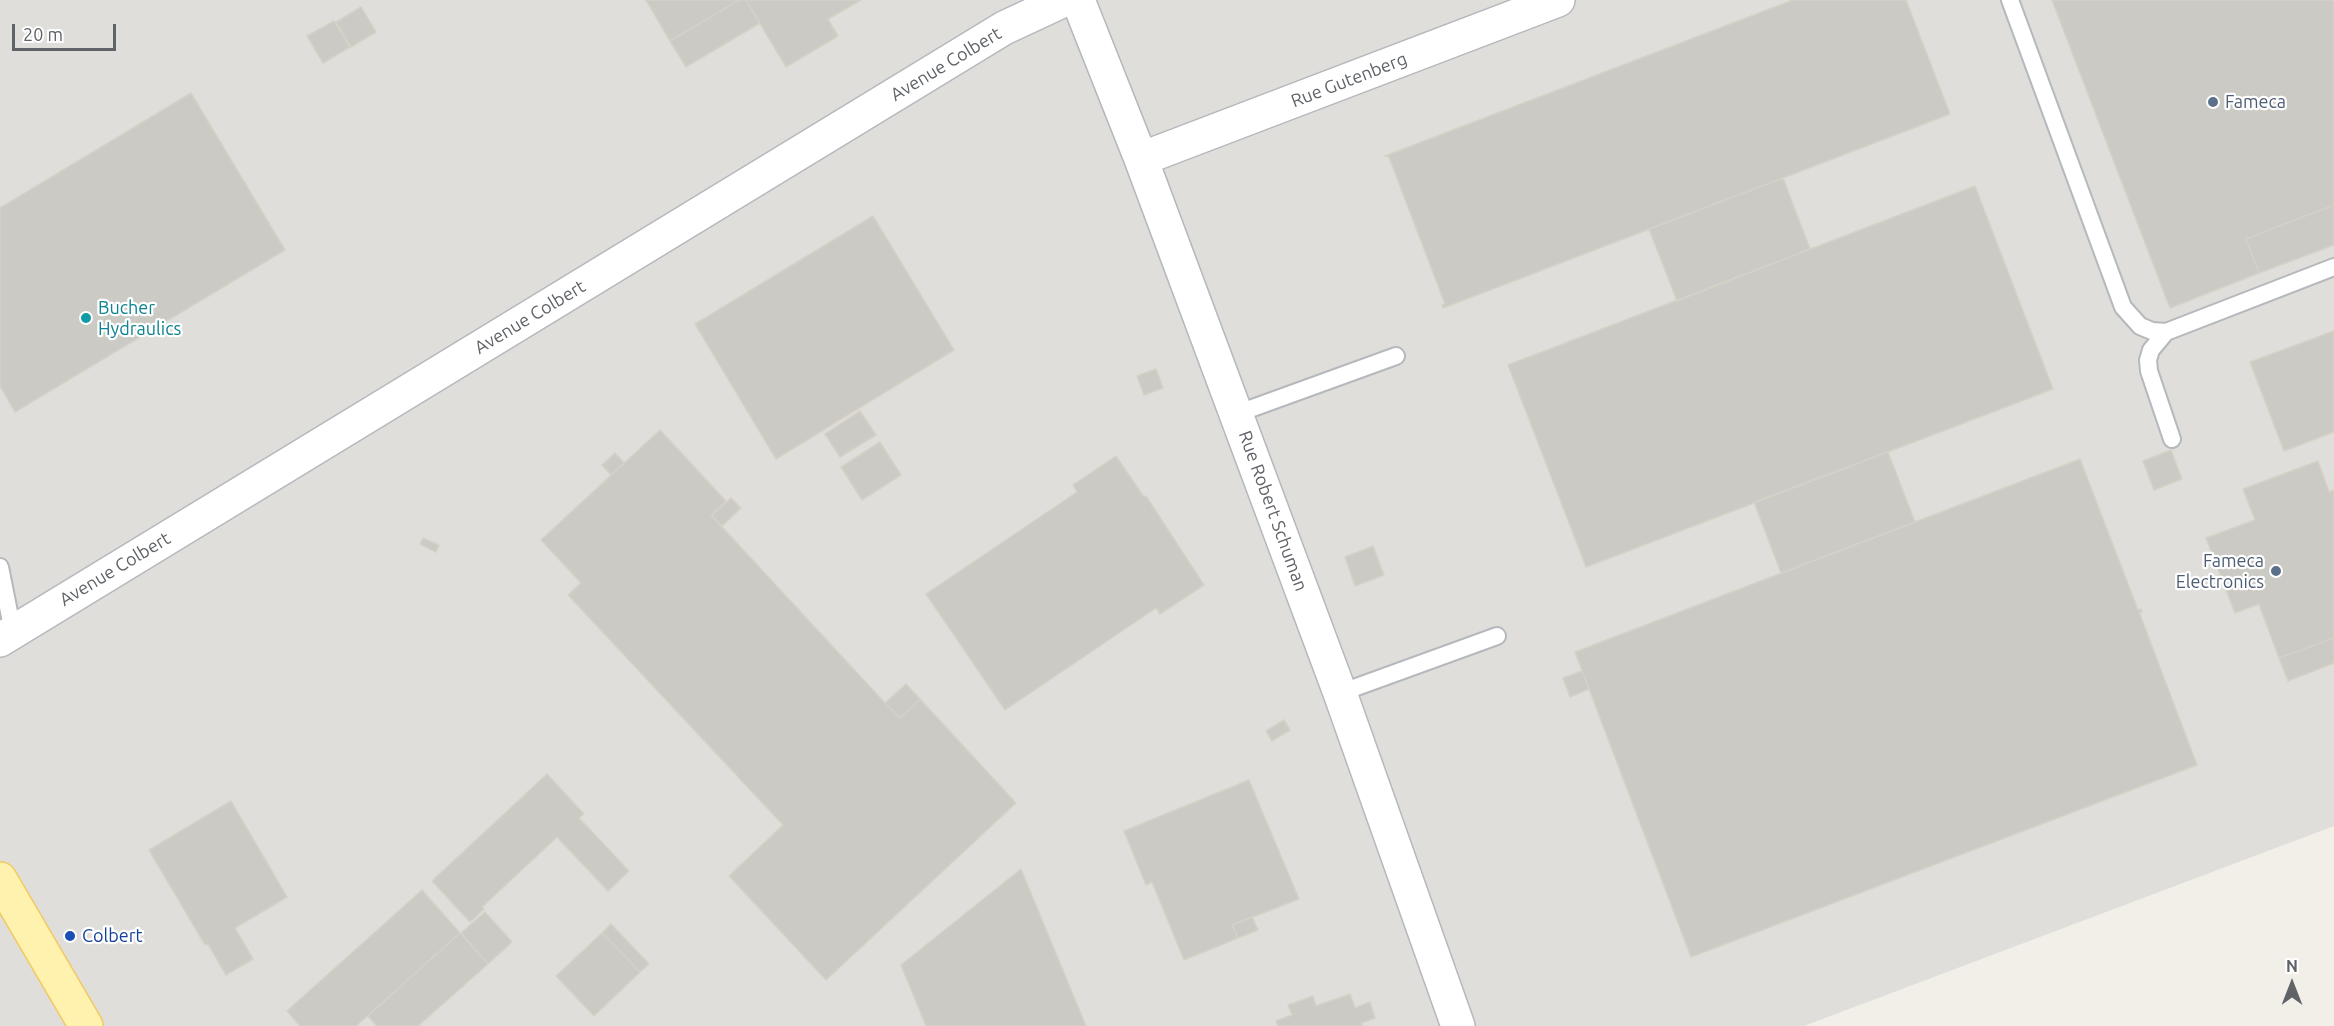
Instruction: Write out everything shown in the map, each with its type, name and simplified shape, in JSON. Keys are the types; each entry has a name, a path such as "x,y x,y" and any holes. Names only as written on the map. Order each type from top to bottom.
{"main road":[{"path":"0,879 86,1026"}],"street":[{"name":"Avenue Colbert","path":"7,636 1004,28 1064,0"},
{"name":"Rue Robert Schuman","path":"1078,0 1141,159 1340,693 1458,1026"},
{"name":"Rue Gutenberg","path":"1141,159 1558,0"}],"lane":[{"path":"2010,0 2123,307 2140,326 2152,331 2166,332 2334,267"},
{"path":"2166,332 2151,350 2148,360 2149,371 2172,440"},
{"path":"1236,414 1396,356"},
{"path":"0,567 7,636"},
{"path":"1340,693 1497,636"}],"shaded area":[{"path":"0,0 2334,0 2334,826 1804,1026 0,1026"}],"building":[{"path":"646,0 739,0 670,41"},
{"path":"739,0 746,0 760,23 686,67 670,41"},
{"path":"746,0 861,0 828,19 838,36 786,67"},
{"path":"1793,0 1906,0 1950,114 1443,308 1442,305 1445,304 1389,157 1385,156"},
{"name":"Fameca","path":"2052,0 2334,0 2334,205 2246,239 2259,273 2170,308"},
{"path":"361,7 376,32 351,47 336,22"},
{"path":"334,21 350,47 323,63 307,36"},
{"name":"Bucher Hydraulics","path":"191,93 285,250 15,412 0,386 0,208"},
{"path":"1783,178 1810,249 1677,301 1649,229"},
{"path":"1975,186 2053,389 1586,567 1508,365"},
{"path":"2334,205 2334,245 2259,273 2246,239"},
{"path":"873,216 954,350 776,459 695,324"},
{"path":"2334,331 2334,432 2284,451 2250,362"},
{"path":"1156,369 1163,388 1144,395 1137,376"},
{"path":"860,411 876,435 840,457 825,434"},
{"path":"660,430 726,501 711,515 885,703 900,718 920,699 1016,803 826,980 729,876 783,825 568,595 581,583 541,540"},
{"path":"880,442 901,475 862,500 841,467"},
{"path":"2171,450 2182,479 2154,490 2143,461"},
{"path":"1888,452 1915,522 1781,573 1754,502"},
{"path":"615,453 624,463 611,475 602,465"},
{"path":"1116,456 1144,497 1146,496 1204,585 1160,614 1156,608 1005,710 926,594 1077,492 1073,485"},
{"path":"2080,459 2138,610 2141,609 2142,612 2139,612 2197,765 1691,957 1575,652"},
{"name":"Fameca Electronics","path":"2318,461 2329,492 2334,490 2334,638 2279,658 2259,604 2235,613 2206,538 2255,520 2243,489"},
{"path":"731,498 741,508 722,526 712,515"},
{"path":"423,538 439,545 436,552 420,544"},
{"path":"1373,546 1384,575 1355,586 1345,557"},
{"path":"2334,638 2334,663 2288,681 2279,658"},
{"path":"1582,671 1589,689 1570,697 1563,678"},
{"path":"906,684 920,699 900,718 885,703"},
{"path":"1284,720 1290,730 1272,741 1266,731"},
{"path":"547,774 584,814 579,818 629,871 608,891 557,837 482,907 484,909 470,922 432,881"},
{"path":"1249,780 1299,899 1232,925 1238,938 1184,960 1152,882 1146,885 1124,831"},
{"path":"231,801 287,897 235,928 253,959 226,975 208,944 205,945 149,850"},
{"path":"1021,869 1086,1026 926,1026 901,965"},
{"path":"422,890 460,933 356,1026 300,1026 287,1011"},
{"path":"485,912 512,942 488,964 461,933"},
{"path":"1252,917 1258,930 1238,938 1232,925"},
{"path":"611,924 649,964 640,972 602,933"},
{"path":"460,933 488,964 418,1026 377,1026 368,1016"},
{"path":"602,933 640,972 594,1016 556,976"},
{"path":"1350,994 1355,1008 1370,1002 1375,1018 1361,1023 1362,1026 1278,1026 1276,1021 1292,1015 1288,1005 1313,996 1316,1006"}],"place":[{"name":"Fameca","path":"2213,102"},
{"name":"Bucher Hydraulics","path":"86,318"},
{"name":"Fameca Electronics","path":"2276,571"},
{"name":"Colbert","path":"70,936"}]}
